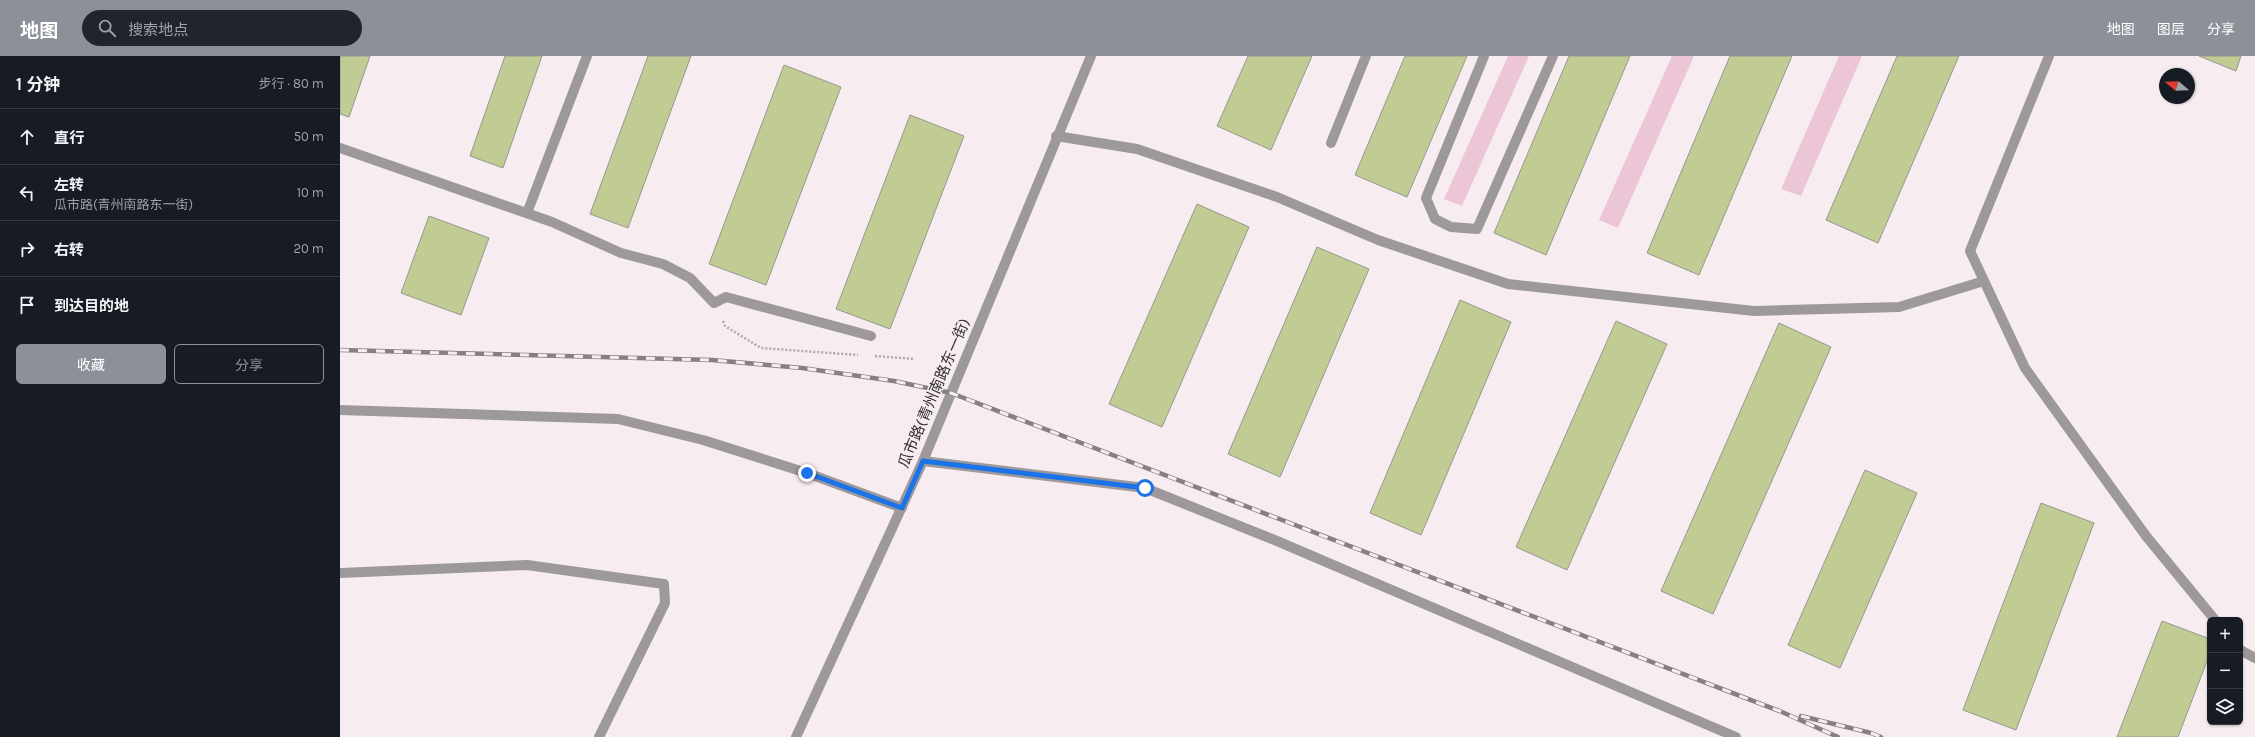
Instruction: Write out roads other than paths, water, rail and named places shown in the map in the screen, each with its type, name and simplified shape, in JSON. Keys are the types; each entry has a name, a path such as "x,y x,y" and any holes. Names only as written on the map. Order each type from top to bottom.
{"street":[{"path":"527,213 587,56"},
{"name":"瓜市路(青州南路东一街)","path":"796,737 923,461 1056,136 1091,56"},
{"path":"1331,143 1366,56"},
{"path":"1484,56 1426,198 1435,219 1451,227 1477,229 1553,56"},
{"path":"2049,56 1970,251 2025,368 2146,536 2213,617"},
{"path":"1056,136 1138,149 1276,197 1378,240 1508,284 1754,311 1899,307 1984,281"},
{"path":"340,148 552,222 621,253 663,264 690,278 714,303 726,297 871,336"},
{"path":"340,410 618,419 710,442 807,473 902,508"},
{"path":"923,461 1145,488 1285,544 1736,737"},
{"path":"340,573 527,565 664,584 665,603 599,737"},
{"path":"2243,653 2255,658"}],"railway":[{"path":"340,350 712,360 802,368 894,381 951,393 1782,712 1838,737"},
{"path":"1801,716 1871,733 1881,737"}]}
